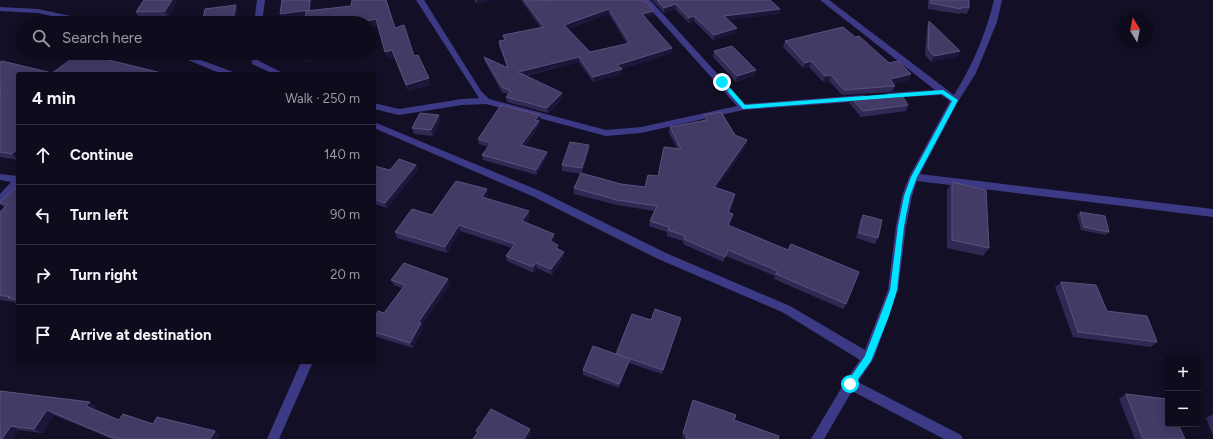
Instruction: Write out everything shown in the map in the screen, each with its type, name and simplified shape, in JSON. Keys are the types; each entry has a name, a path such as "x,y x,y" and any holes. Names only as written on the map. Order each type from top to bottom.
{"street":[{"path":"259,16 261,0"},
{"path":"420,0 478,93 486,101"},
{"path":"646,0 743,107"},
{"path":"824,0 955,100"},
{"path":"817,439 850,384 868,358 885,316 893,290 901,226 907,196 914,177 955,100 972,73 993,22 998,0"},
{"path":"0,9 38,11 61,16"},
{"path":"193,60 225,72"},
{"path":"255,60 255,62 277,72"},
{"path":"376,106 399,112 462,102 486,101 606,133 641,130 743,107 943,92"},
{"path":"376,126 394,132 537,194 662,256 786,309 868,358"},
{"path":"0,177 16,180"},
{"path":"914,177 1213,213"},
{"path":"0,200 16,182"},
{"path":"273,439 306,364"},
{"path":"850,384 957,439"}],"building":[{"path":"144,0 172,0 165,11 136,12"},
{"path":"282,0 310,0 309,10 280,14"},
{"path":"352,0 386,0 395,28 404,25 414,56 418,55 429,78 406,85 392,50 385,52 376,16 306,16 306,11 351,6"},
{"path":"524,0 645,0 654,11 642,14 672,48 617,65 622,69 593,77 579,57 518,72 562,93 547,108 506,97 511,91 502,87 484,57 508,68 499,41 505,40 503,35 544,27","holes":["609,9 630,43 590,52 564,25"]},
{"path":"657,0 770,0 780,9 724,16 737,28 714,35 694,16 689,18 676,4 664,8"},
{"path":"931,0 969,0 969,8 962,7 961,9 930,3"},
{"path":"236,5 234,16 204,16 205,9"},
{"path":"929,21 960,51 934,56 928,49"},
{"path":"843,27 855,37 859,36 889,63 898,61 911,74 890,79 895,86 844,90 831,75 825,76 811,61 805,63 785,41"},
{"path":"732,46 756,70 737,76 714,51"},
{"path":"70,60 109,60 158,72 53,72"},
{"path":"2,61 48,72 16,72 16,150 12,154 0,152 0,62"},
{"path":"901,94 908,105 863,111 851,98"},
{"path":"501,105 540,115 535,120 539,121 521,145 547,152 536,170 482,155 491,143 478,139"},
{"path":"721,112 735,135 747,140 714,187 735,194 728,212 733,214 728,225 788,250 791,244 859,272 846,304 776,274 778,271 728,250 725,257 684,239 685,236 668,230 669,227 650,221 657,206 617,200 574,188 581,173 621,184 645,187 648,175 658,176 664,147 681,149 670,127 707,120 704,115"},
{"path":"420,113 439,115 431,130 412,128"},
{"path":"570,142 589,145 582,168 562,165"},
{"path":"399,159 416,165 385,203 376,200 376,166 390,170"},
{"path":"456,181 487,189 482,197 529,211 522,221 554,234 550,241 558,245 556,248 564,252 551,269 536,263 533,267 506,256 515,244 459,225 445,247 395,232 412,209 432,215"},
{"path":"952,182 986,190 989,248 952,240"},
{"path":"16,187 16,300 0,295 0,212 7,205 0,202"},
{"path":"1080,212 1105,216 1109,232 1084,227"},
{"path":"863,215 882,220 878,238 859,233"},
{"path":"404,263 448,279 418,323 421,323 410,343 376,333 376,314 378,311 384,313 405,285 391,280"},
{"path":"1061,282 1096,285 1107,311 1147,316 1157,342 1078,332"},
{"path":"655,309 681,318 663,370 616,354 632,314 651,320"},
{"path":"593,346 630,359 619,384 583,370"},
{"path":"0,391 90,402 86,406 119,420 123,414 153,424 157,417 215,431 210,439 118,439 47,410 34,429 11,426 2,439 0,439"},
{"path":"1126,394 1165,399 1165,427 1179,427 1185,439 1143,439"},
{"path":"693,400 736,415 734,420 779,436 778,439 686,439 687,434 683,433"},
{"path":"491,409 530,429 524,439 473,439 478,432 476,431"}],"route":[{"path":"722,82 743,107 943,92 955,100 914,177 907,196 901,226 893,290 885,316 868,358 850,384"}]}
